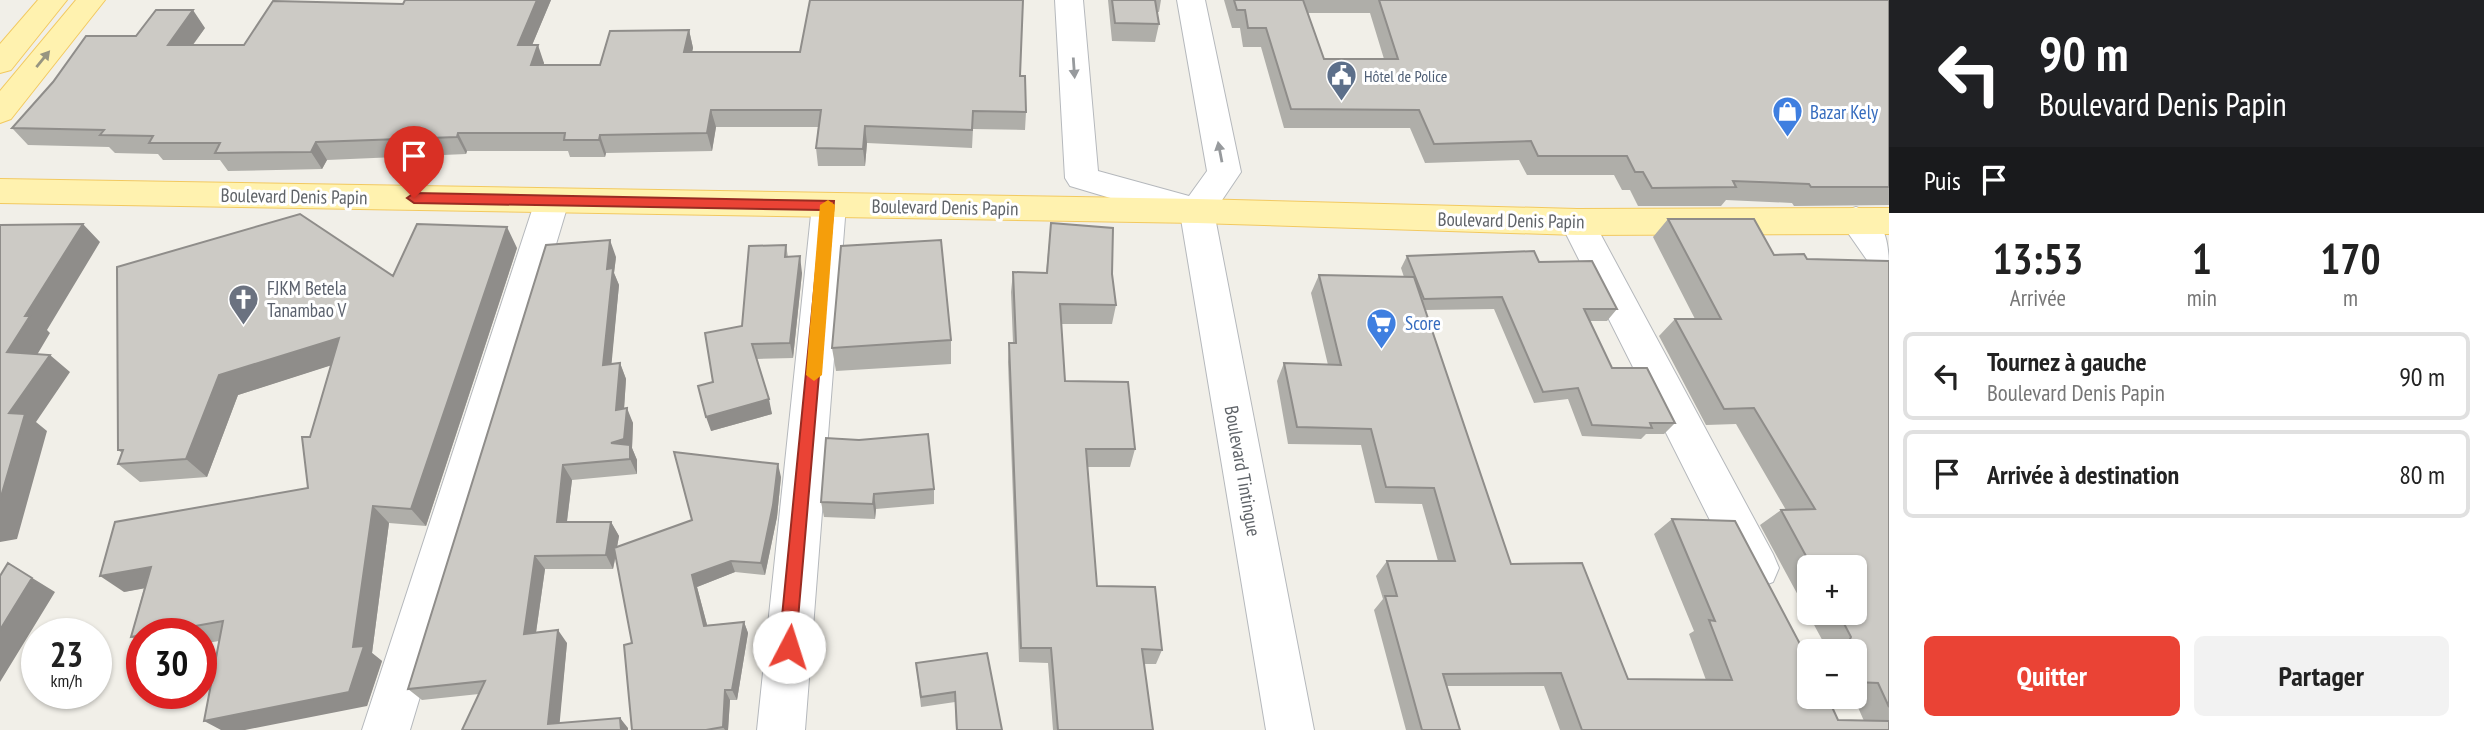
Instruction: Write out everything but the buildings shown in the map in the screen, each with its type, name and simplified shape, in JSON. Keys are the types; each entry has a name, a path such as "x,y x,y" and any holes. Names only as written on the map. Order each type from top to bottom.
{"main road":[{"path":"0,63 53,0"},
{"path":"0,112 91,0"},
{"name":"Boulevard Denis Papin","path":"0,191 1196,211 1577,222 1872,220"}],"street":[{"path":"1069,0 1082,178 1196,211 1224,172 1191,0"},
{"path":"0,40 30,27"},
{"path":"386,730 552,201"},
{"path":"781,730 829,205"},
{"name":"Boulevard Tintingue","path":"1196,211 1290,730"},
{"path":"1872,220 1889,263"},
{"path":"1577,222 1772,597"}],"slow traffic":[{"path":"814,375 828,205"}],"place":[{"name":"Hôtel de Police","path":"1341,103"},
{"name":"Bazar Kely","path":"1787,139"},
{"name":"FJKM Betela Tanambao V","path":"244,326"},
{"name":"Score","path":"1382,350"}],"route":[{"path":"414,198 829,205 789,647"}]}
